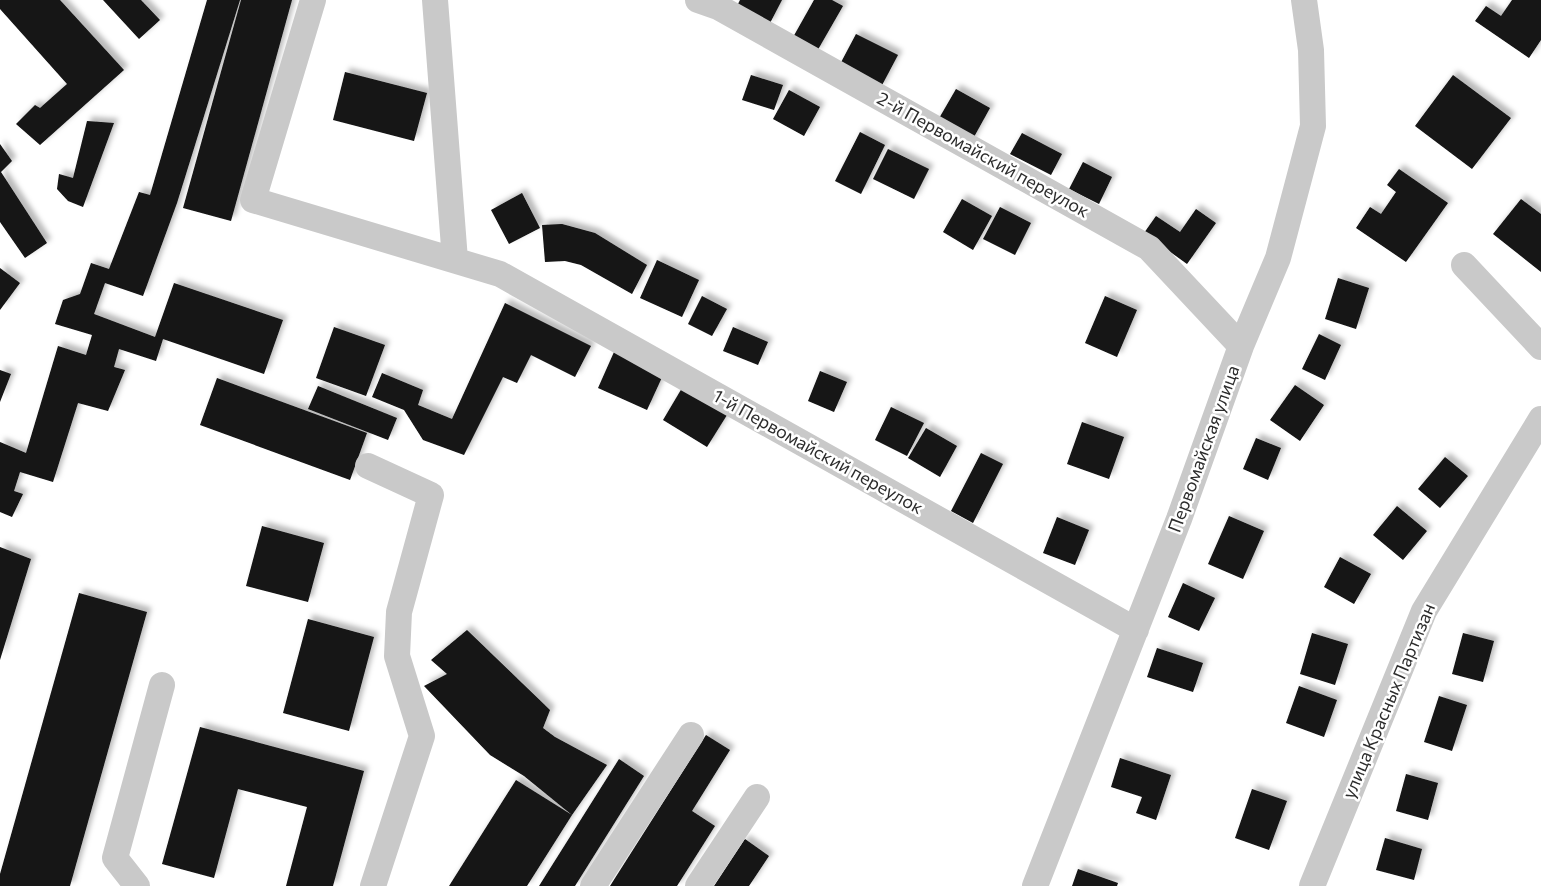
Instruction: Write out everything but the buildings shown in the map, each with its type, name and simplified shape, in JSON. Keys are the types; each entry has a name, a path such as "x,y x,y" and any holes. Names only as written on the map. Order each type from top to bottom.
{"street":[{"name":"1-й Первомайский переулок","path":"313,0 253,200 500,274 1136,630"},
{"path":"435,0 455,260"},
{"name":"2-й Первомайский переулок","path":"698,0 718,7 1148,248 1242,346"},
{"name":"Первомайская улица","path":"1035,886 1179,519 1242,346 1278,258 1312,126 1311,50 1304,0"},
{"path":"1464,265 1541,347"},
{"name":"улица Красных Партизан","path":"1312,886 1424,611 1541,419"},
{"path":"368,466 430,496 399,612 397,656 422,736 373,886"},
{"path":"137,886 115,858 162,685"},
{"path":"593,886 690,735"},
{"path":"698,886 756,797"}]}
